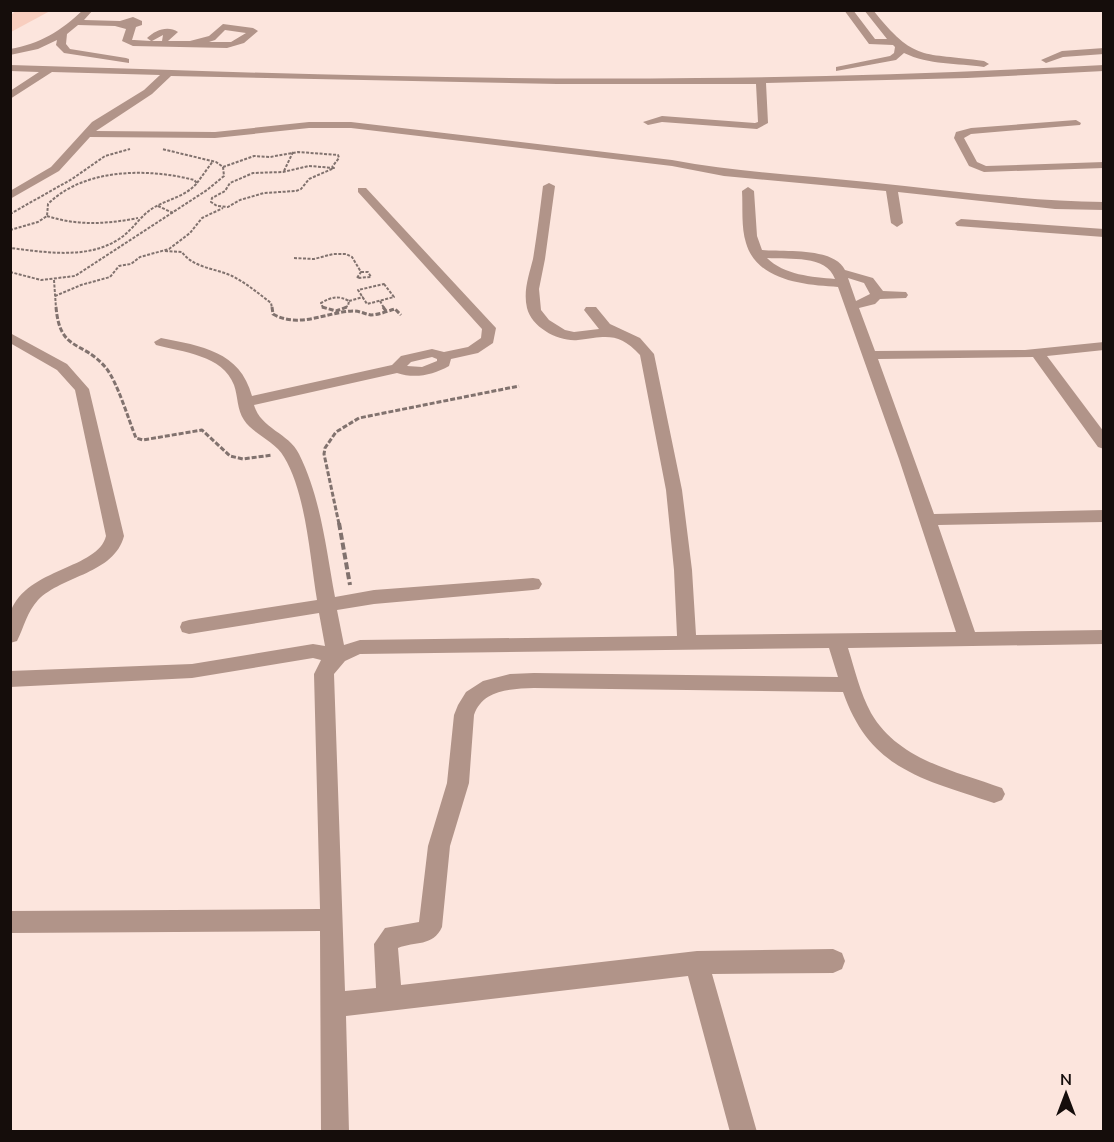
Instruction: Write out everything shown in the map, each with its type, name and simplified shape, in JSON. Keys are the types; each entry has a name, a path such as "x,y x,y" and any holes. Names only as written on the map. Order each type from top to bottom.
{"street":[{"path":"10,52 43,44 63,35 89,10"},
{"path":"108,23 120,10"},
{"path":"848,10 872,42 898,44"},
{"path":"868,10 898,44 914,53 931,58 984,63"},
{"path":"76,22 119,23 121,27 132,27 127,41 131,43 167,41"},
{"path":"129,37 191,44 234,44 254,31 223,27 212,38 191,44"},
{"path":"63,35 61,45 67,51 126,61"},
{"path":"839,69 892,58 899,54 898,44"},
{"path":"1046,60 1062,54 1104,51"},
{"path":"470,69 637,71 839,69 1104,57"},
{"path":"10,58 256,64"},
{"path":"10,68 538,81 761,81 1104,68"},
{"path":"11,95 51,69"},
{"path":"10,196 55,169 103,119 148,92 169,72"},
{"path":"10,75 41,76"},
{"path":"648,122 662,119 757,126 763,123 761,81"},
{"path":"1076,123 971,130 960,134 958,138 973,164 984,169 1104,165"},
{"path":"87,134 215,135 309,125 351,126 661,162 724,173 766,175 1055,205 1104,206"},
{"path":"549,186 539,259 532,289 534,310 544,323 561,334 580,336 612,331"},
{"path":"891,188 897,223"},
{"path":"245,402 399,368 405,372 413,372 437,367 444,363 444,356 479,347 488,340 489,328 362,190"},
{"path":"748,191 752,242 758,254 771,266 789,276 813,282 856,276 869,281 877,294"},
{"path":"961,223 1104,233"},
{"path":"758,254 823,258 834,263 842,278 870,355 968,638"},
{"path":"851,306 870,301 877,294 901,294"},
{"path":"591,310 600,322 612,331 640,345 651,365 674,490 683,570 687,642"},
{"path":"10,337 62,367 82,390 115,536 112,548 107,554 47,585 30,598 20,613 10,636"},
{"path":"161,342 202,351 221,360 236,374 241,383 250,418 291,453 303,483 312,516 336,656"},
{"path":"870,355 1038,354 1104,346"},
{"path":"1038,354 1104,444"},
{"path":"928,520 1104,516"},
{"path":"189,627 327,603 420,592 533,584"},
{"path":"335,1131 332,920 324,674 336,656 360,648 1104,637"},
{"path":"836,640 865,722 889,749 920,768 994,795"},
{"path":"10,679 212,669 313,651 336,656"},
{"path":"389,998 386,944 393,936 424,932 430,927 439,846 458,783 464,715 472,697 503,683 720,681 851,685"},
{"path":"10,922 332,920"},
{"path":"332,1005 697,963 833,961"},
{"path":"697,963 744,1131"}],"path":[{"path":"10,214 72,179 105,156 133,148"},
{"path":"159,149 213,161 224,167"},
{"path":"165,251 189,233 202,218 224,207 264,193 298,190 309,179 331,170 339,158 338,155 293,152 270,157 248,157 224,167"},
{"path":"283,172 293,152"},
{"path":"10,248 61,251 96,249 122,238 139,218 157,205 184,194 205,175 213,161"},
{"path":"224,207 215,205 211,200 214,196 225,191 230,183 256,172 283,172 309,166 332,167"},
{"path":"10,272 36,280 54,280 75,276 107,257 223,178 224,167"},
{"path":"47,216 48,204 53,198 112,173 135,171 169,174 192,179 196,183"},
{"path":"157,205 173,213"},
{"path":"10,230 38,222 47,216 80,224 103,224 139,218"},
{"path":"96,249 107,257"},
{"path":"55,296 67,293 81,285 110,277 119,266 131,264 140,257 165,251 182,252 188,261 245,282 267,298 272,306 273,314 281,320 326,317 356,309 364,310 371,315 395,309 401,315"},
{"path":"294,258 308,260 333,254 346,254 352,257 361,272"},
{"path":"361,272 370,273 371,276 366,279 357,278 361,272"},
{"path":"366,279 372,287"},
{"path":"54,280 58,327 67,340 93,356 108,370 136,438 143,440 202,430 208,433 225,454 233,458 291,453"},
{"path":"384,284 394,297 367,303 358,290 372,287 384,284"},
{"path":"349,301 346,308 336,311 326,310 321,306 323,301 332,297 342,297 349,301 363,297"},
{"path":"380,301 386,311"},
{"path":"352,600 342,536 324,454 326,442 347,423 359,418 519,386"}],"shaded area":[{"path":"17,10 50,11 11,32 11,15"}]}
